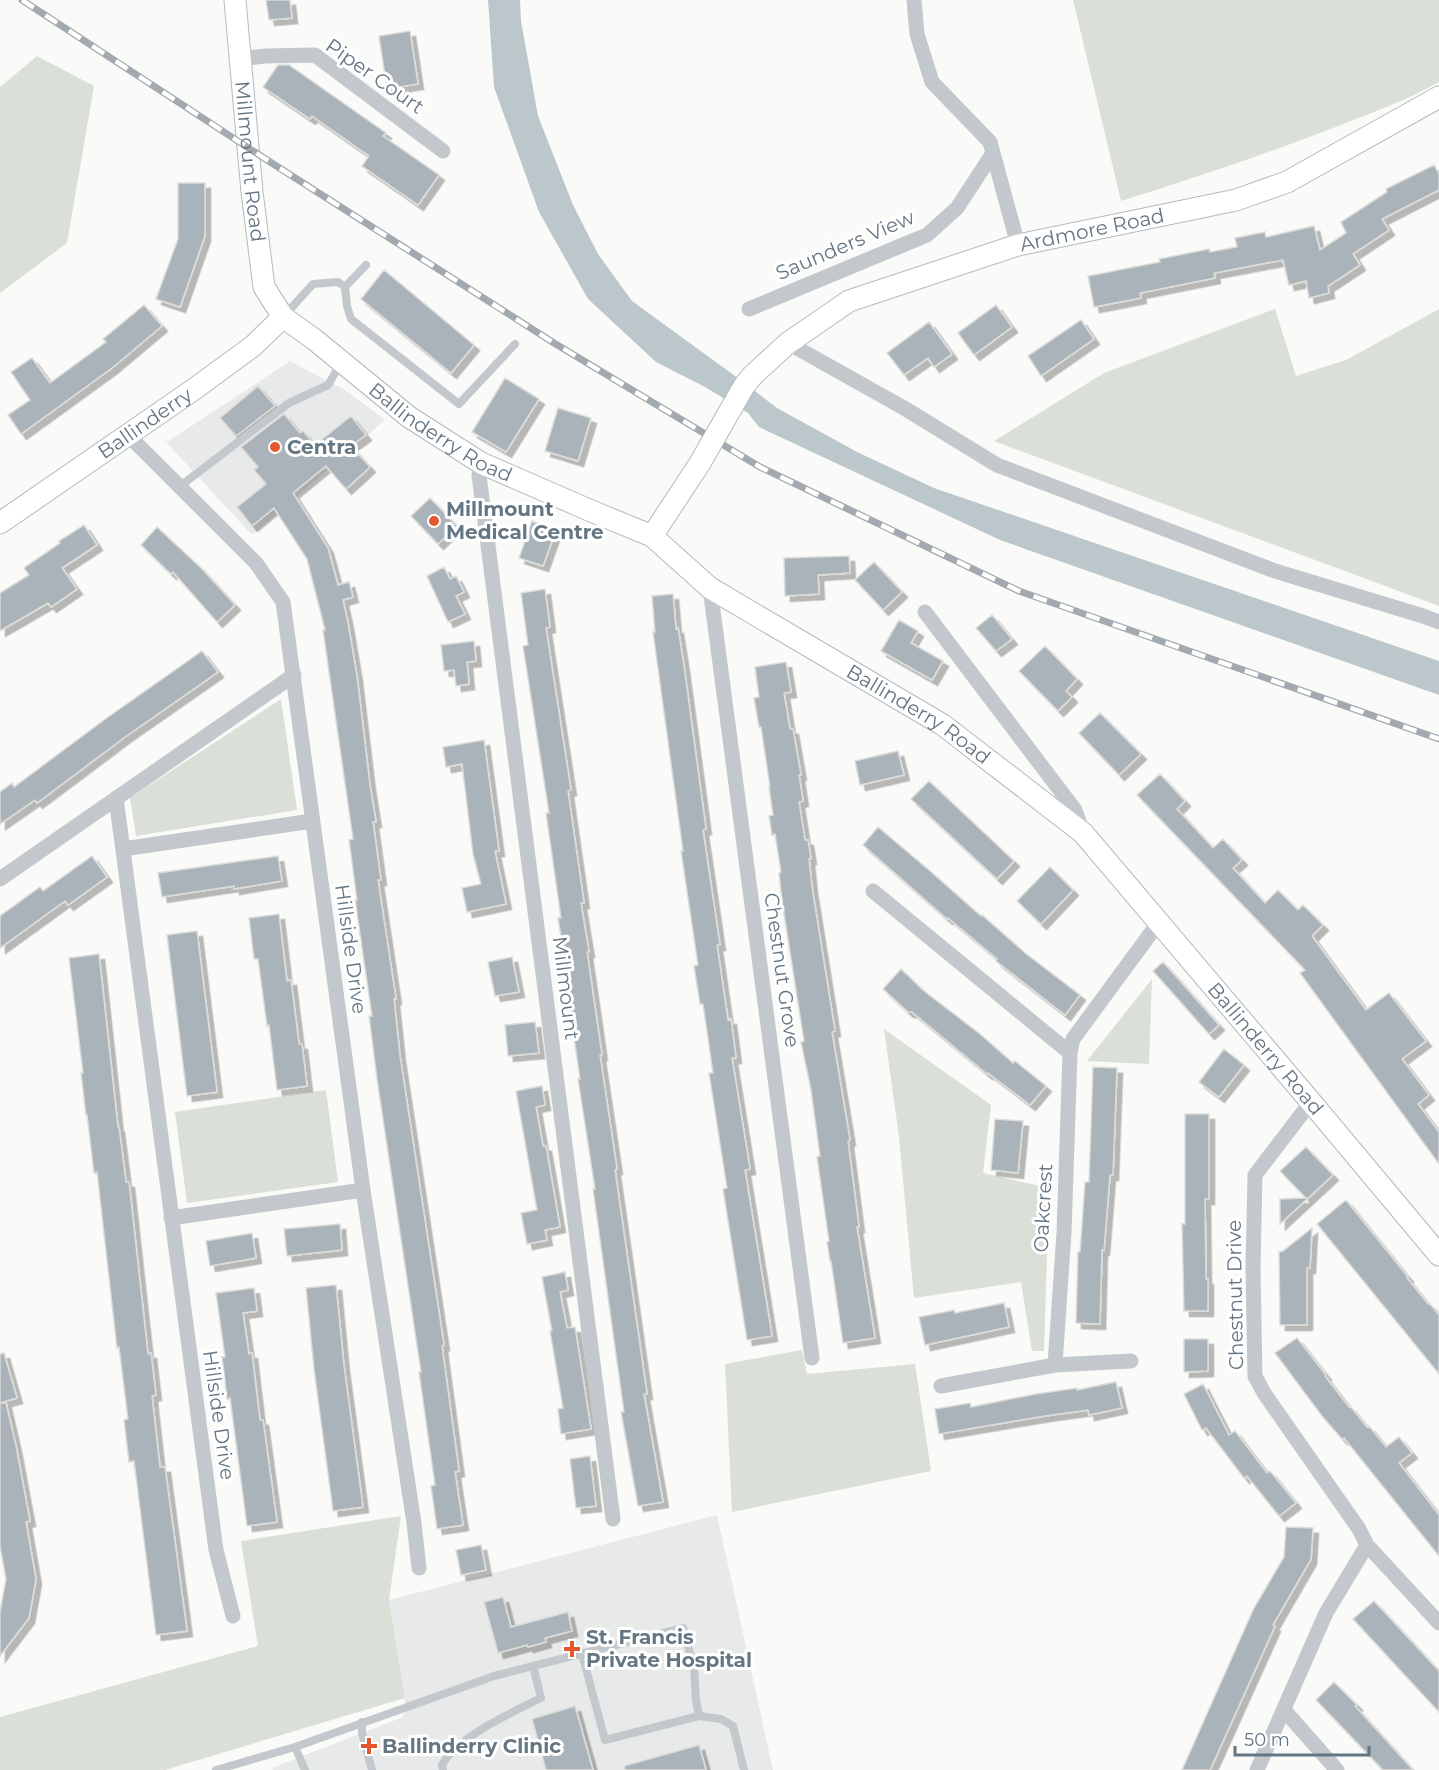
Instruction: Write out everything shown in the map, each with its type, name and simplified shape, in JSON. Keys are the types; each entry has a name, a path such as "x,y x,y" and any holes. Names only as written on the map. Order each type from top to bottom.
{"street":[{"name":"Millmount Road","path":"235,0 252,192 264,287 283,317"},
{"path":"914,0 917,34 932,82 990,142 1018,245"},
{"name":"Piper Court","path":"240,59 315,55 443,151"},
{"name":"Ardmore Road","path":"652,536 700,463 744,386 753,375 788,343 849,301 1018,245 1236,200 1287,182 1439,97"},
{"name":"Saunders View","path":"749,309 927,235 957,208 993,153"},
{"name":"Ballinderry Road","path":"283,317 315,340 409,417 482,463 652,536 711,588 943,724 1083,833 1439,1255"},
{"name":"Ballinderry","path":"0,523 253,346 283,317"},
{"path":"788,343 904,408 997,465 1275,571 1439,622"},
{"name":"Hillside Drive","path":"127,434 256,563 283,602 363,1190 414,1523 418,1568"},
{"name":"Millmount","path":"482,463 479,475 613,1519"},
{"name":"Chestnut Grove","path":"711,588 812,1358"},
{"path":"925,612 1076,810 1083,833"},
{"path":"0,879 294,675"},
{"name":"Hillside Drive","path":"116,798 216,1550 233,1616"},
{"path":"123,849 312,821"},
{"path":"873,891 1070,1053"},
{"name":"Oakcrest","path":"1055,1365 1064,1233 1070,1053 1073,1039 1159,922"},
{"name":"Chestnut Drive","path":"1311,1101 1255,1175 1253,1268 1255,1376 1264,1393 1359,1529 1367,1545 1439,1623"},
{"path":"171,1218 363,1190"},
{"path":"941,1386 1055,1365 1131,1361"},
{"path":"1257,1770 1326,1613 1367,1545"},
{"path":"1284,1710 1337,1770"}],"lane":[{"path":"345,288 366,265"},
{"path":"283,317 314,284 338,282 345,288 351,319 459,404 515,344"},
{"path":"179,486 289,403 328,385 342,362"},
{"path":"216,1770 295,1747 494,1676 683,1628 694,1668 699,1716"},
{"path":"582,1654 605,1740 699,1716 721,1719 733,1726 744,1770"},
{"path":"443,1770 442,1765 446,1756 464,1740 541,1698 533,1666"},
{"path":"362,1722 362,1733 372,1770"},
{"path":"295,1747 305,1770"}],"shaded area":[{"path":"488,0 520,0 521,21 538,116 573,205 598,254 632,301 777,408 857,452 934,488 1439,661 1439,695 1000,540 759,427 748,413 705,387 656,362 588,299 539,212 494,87"},
{"path":"1073,0 1439,0 1439,82 1389,106 1311,136 1121,201"},
{"path":"37,56 94,86 67,243 0,293 0,87"},
{"path":"1275,309 1296,376 1346,360 1439,309 1439,606 994,441 1104,373"},
{"path":"290,361 345,390 385,420 252,535 164,440 167,442"},
{"path":"281,699 297,810 136,836 130,798"},
{"path":"1152,979 1149,1064 1087,1061"},
{"path":"884,1029 991,1105 983,1173 1049,1188 1044,1351 1032,1351 1021,1282 914,1298 899,1137"},
{"path":"326,1090 338,1182 187,1203 175,1112"},
{"path":"802,1350 807,1374 915,1364 931,1471 732,1512 725,1364"},
{"name":"St. Francis Private Hospital","path":"717,1515 773,1770 273,1770 272,1768 403,1717 405,1698 389,1600"},
{"path":"401,1516 389,1600 405,1698 165,1770 0,1770 0,1717 258,1646 241,1541"}],"building":[{"path":"266,0 290,0 292,18 269,20"},
{"path":"410,31 418,84 387,89 379,36"},
{"path":"278,65 289,65 386,133 383,136 439,175 418,205 362,166 369,156 312,116 310,119 263,87"},
{"path":"1434,165 1439,174 1439,190 1382,219 1389,230 1353,254 1360,265 1328,286 1329,293 1309,298 1306,281 1289,285 1283,260 1214,273 1215,278 1140,293 1141,298 1094,307 1088,276 1160,262 1159,259 1209,249 1210,252 1237,247 1235,238 1265,232 1266,237 1314,226 1320,250 1346,233 1341,222 1387,192 1386,189"},
{"path":"178,183 205,183 205,236 180,307 156,299 178,239"},
{"path":"384,270 474,345 451,373 361,299"},
{"path":"144,305 162,326 112,368 21,434 8,415 30,400 11,372 32,358 50,383 106,342 103,339"},
{"path":"996,305 1012,327 974,355 958,333"},
{"path":"1081,320 1094,339 1041,376 1028,356"},
{"path":"929,322 952,354 934,367 928,358 904,375 887,353"},
{"path":"505,378 539,399 506,452 472,432"},
{"path":"258,386 275,406 236,436 220,418"},
{"path":"558,408 591,418 578,461 545,451"},
{"path":"284,414 300,433 303,431 315,445 351,416 366,435 351,446 370,467 346,489 326,466 293,493 328,548 338,585 349,582 353,597 343,600 357,676 376,822 373,822 381,880 378,880 396,999 394,999 400,1056 444,1345 442,1346 459,1471 455,1472 463,1525 437,1529 431,1486 435,1485 419,1372 421,1372 369,1016 372,1016 355,900 357,900 349,840 353,839 323,630 325,630 307,559 274,508 252,526 237,507 266,484 254,470 258,467 241,447"},
{"name":"Millmount Medical Centre","path":"430,498 457,526 438,544 411,516"},
{"path":"532,521 556,530 543,566 519,558"},
{"path":"84,525 97,545 62,568 77,589 51,607 48,603 0,631 0,593 29,575 24,568"},
{"path":"157,527 202,569 235,605 217,622 173,572 171,574 141,545"},
{"path":"849,556 850,573 818,575 819,594 785,596 784,558"},
{"path":"874,562 902,592 883,610 855,580"},
{"path":"444,567 450,579 456,576 464,592 456,596 465,614 448,622 427,576"},
{"path":"545,589 550,627 546,628 571,790 568,791 584,903 581,903 602,1055 600,1055 647,1394 644,1394 663,1502 638,1506 621,1412 624,1412 564,968 566,967 558,918 561,918 546,813 549,813 523,646 528,645 521,593"},
{"path":"673,594 676,629 678,628 684,666 706,829 703,830 720,945 717,945 736,1058 732,1058 750,1169 745,1170 772,1336 747,1340 723,1189 727,1188 709,1073 713,1073 703,1004 700,1004 694,966 698,965 653,632 655,632 652,596"},
{"path":"992,615 1012,639 996,651 976,628"},
{"path":"899,620 918,631 911,643 943,661 932,680 881,651"},
{"path":"474,641 476,661 467,662 469,684 456,686 454,670 444,671 441,645"},
{"path":"1045,646 1077,679 1066,691 1072,697 1058,711 1019,671"},
{"path":"202,651 218,672 125,737 37,803 35,800 0,824 0,792 12,783 14,787"},
{"path":"786,662 791,692 784,693 801,775 799,775 803,801 799,802 805,840 808,840 811,859 809,859 812,887 835,1031 832,1032 850,1140 848,1141 859,1227 857,1227 875,1338 843,1343 827,1242 829,1241 817,1157 820,1156 811,1090 801,1042 804,1041 782,901 779,873 781,872 775,834 772,835 769,816 773,815 770,787 754,698 759,697 755,667"},
{"path":"1100,713 1141,754 1119,775 1079,733"},
{"path":"484,740 499,851 495,851 506,904 467,912 462,888 481,884 473,854 462,764 446,767 443,747"},
{"path":"898,751 904,775 860,785 855,761"},
{"path":"1160,774 1185,801 1177,809 1213,848 1223,839 1242,860 1233,868 1265,903 1278,890 1298,910 1303,905 1323,925 1312,936 1366,1010 1389,993 1426,1041 1402,1059 1429,1095 1418,1104 1439,1132 1439,1164 1300,973 1305,970 1137,795"},
{"path":"929,781 1014,861 997,879 911,799"},
{"path":"878,827 1025,953 1080,995 1065,1015 996,961 997,959 947,919 863,845"},
{"path":"92,856 107,877 68,905 65,901 0,948 0,916 40,887 43,891"},
{"path":"278,856 282,881 162,897 158,873"},
{"path":"1050,867 1073,890 1041,924 1017,901"},
{"path":"279,914 287,981 291,980 307,1086 277,1090 269,1025 267,1026 258,959 254,959 249,918"},
{"path":"197,931 217,1092 187,1096 167,935"},
{"path":"99,954 118,1127 126,1182 129,1182 148,1354 151,1353 156,1395 152,1396 160,1467 165,1467 187,1631 156,1635 134,1461 129,1462 124,1420 128,1419 119,1347 117,1348 97,1172 94,1173 86,1115 69,958"},
{"path":"512,957 519,992 495,996 488,962"},
{"path":"1163,962 1219,1025 1209,1034 1153,971"},
{"path":"901,969 924,991 1013,1063 1015,1061 1046,1086 1030,1105 987,1074 912,1012 908,1012 883,989"},
{"path":"535,1022 539,1053 508,1056 505,1025"},
{"path":"1224,1049 1244,1065 1219,1097 1199,1082"},
{"path":"1093,1067 1117,1068 1113,1175 1110,1175 1104,1250 1102,1250 1100,1324 1076,1323 1078,1252 1080,1252 1085,1182 1089,1182"},
{"path":"542,1086 545,1105 536,1107 543,1146 546,1146 560,1227 545,1230 547,1240 527,1244 521,1213 537,1210 516,1091"},
{"path":"1185,1114 1209,1114 1209,1199 1205,1199 1208,1311 1184,1311 1182,1224 1185,1224"},
{"path":"995,1119 1023,1121 1018,1173 991,1170"},
{"path":"1306,1147 1333,1175 1280,1224 1280,1199 1306,1198 1280,1171"},
{"path":"1346,1200 1439,1315 1439,1374 1317,1224"},
{"path":"340,1224 342,1250 287,1256 284,1229"},
{"path":"1312,1228 1310,1268 1307,1268 1307,1325 1280,1325 1279,1252"},
{"path":"252,1233 256,1258 210,1266 206,1241"},
{"path":"565,1272 568,1290 560,1292 567,1328 575,1327 591,1429 561,1434 558,1409 563,1408 542,1277"},
{"path":"336,1285 344,1366 363,1507 333,1511 306,1288"},
{"path":"254,1288 257,1311 243,1313 249,1354 252,1353 260,1420 263,1420 277,1522 247,1526 230,1398 227,1399 222,1357 225,1357 216,1293"},
{"path":"1004,1303 1009,1327 925,1345 919,1317 954,1310 955,1313"},
{"path":"1297,1338 1349,1407 1386,1447 1399,1437 1412,1453 1399,1463 1439,1515 1439,1556 1344,1438 1342,1439 1322,1416 1275,1353"},
{"path":"1184,1339 1208,1339 1208,1371 1184,1372"},
{"path":"4,1353 17,1398 0,1403 0,1354"},
{"path":"1116,1382 1122,1408 1089,1415 1088,1410 1045,1416 939,1434 935,1409 970,1403 971,1407"},
{"path":"1203,1384 1229,1435 1235,1431 1267,1473 1270,1471 1296,1503 1279,1516 1247,1476 1244,1478 1206,1428 1202,1430 1184,1394"},
{"path":"0,1403 6,1403 16,1446 30,1521 26,1522 36,1579 29,1618 0,1656 0,1612 6,1579 0,1546"},
{"path":"590,1456 596,1506 576,1508 570,1459"},
{"path":"1286,1527 1313,1528 1311,1559 1273,1625 1275,1626 1210,1770 1182,1770 1254,1608 1284,1557"},
{"path":"481,1545 486,1570 461,1575 456,1550"},
{"path":"503,1597 511,1627 568,1612 572,1631 545,1638 546,1642 498,1653 484,1602"},
{"path":"1374,1601 1439,1671 1439,1712 1353,1619"},
{"path":"1334,1682 1413,1770 1383,1770 1316,1700"},
{"path":"575,1706 593,1770 546,1770 532,1719"},
{"path":"699,1745 706,1770 625,1770 624,1766"}],"railway":[{"path":"22,0 554,343 760,467 1019,591 1439,739"}],"place":[{"name":"Centra","path":"275,447"},
{"name":"Millmount Medical Centre","path":"434,521"},
{"name":"St. Francis Private Hospital","path":"572,1649"},
{"name":"Ballinderry Clinic","path":"369,1746"}]}
